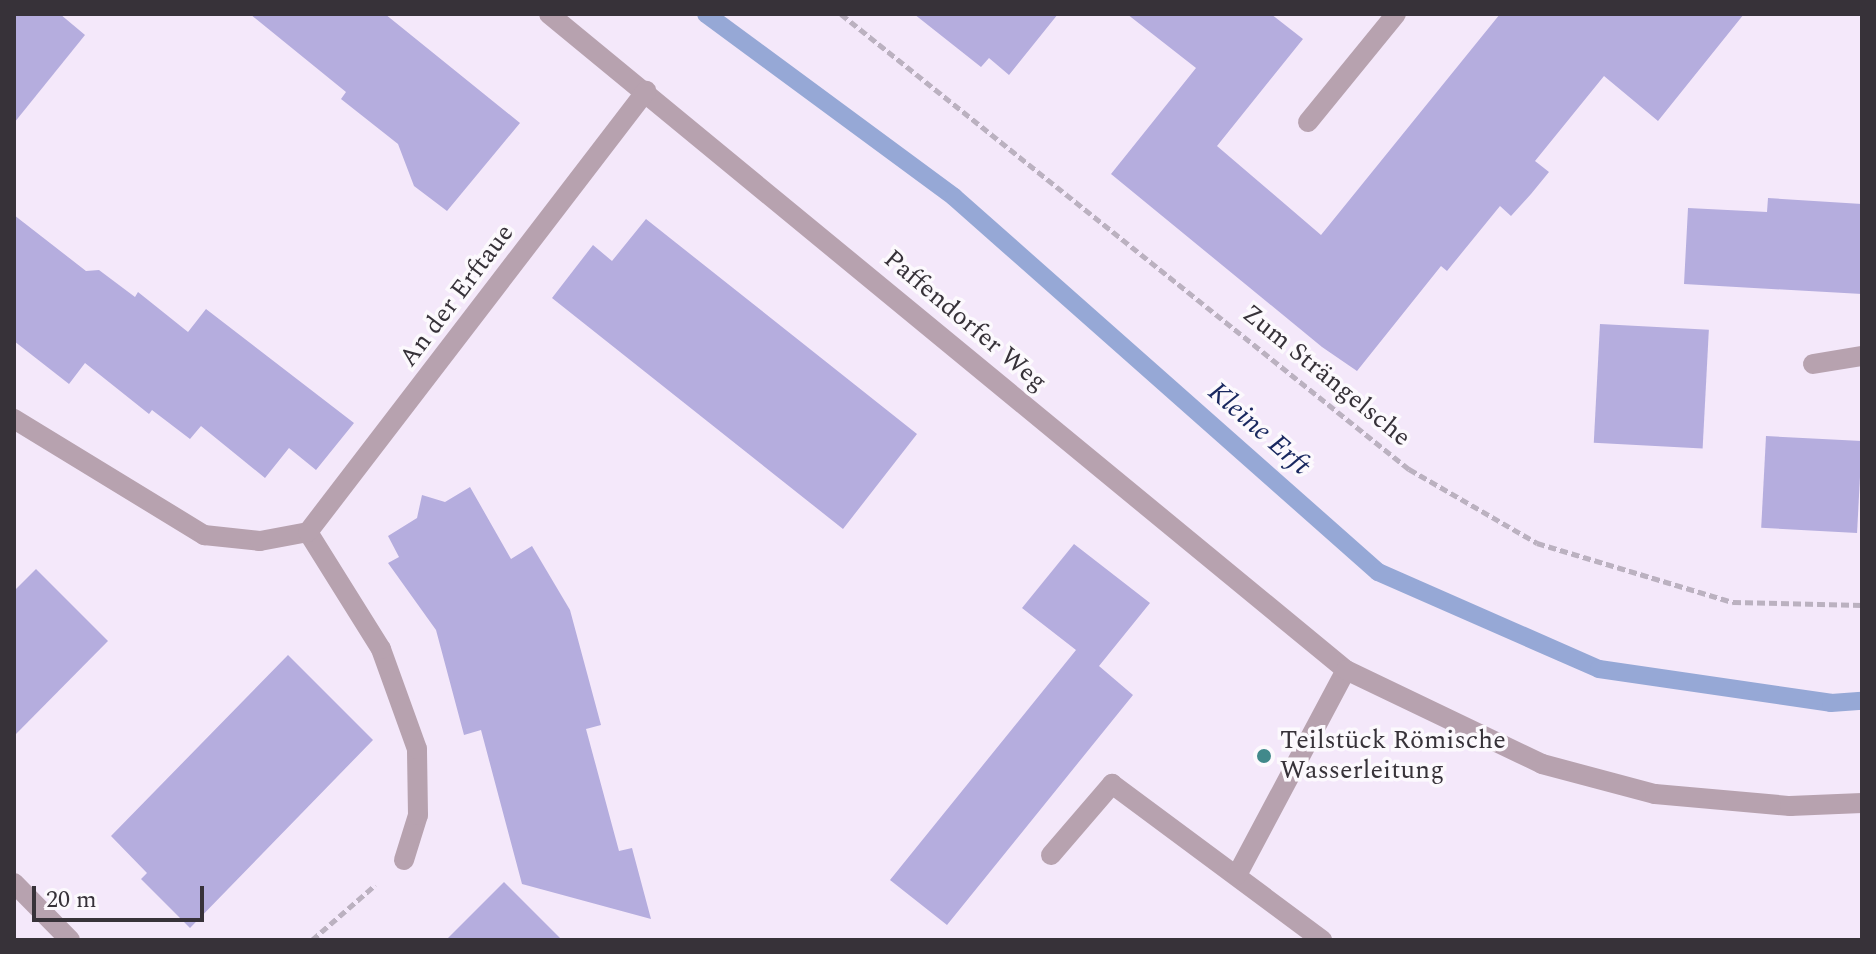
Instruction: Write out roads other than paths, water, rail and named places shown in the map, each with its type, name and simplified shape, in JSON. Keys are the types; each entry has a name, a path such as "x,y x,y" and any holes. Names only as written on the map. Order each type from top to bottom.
{"street":[{"name":"Paffendorfer Weg","path":"549,14 1346,670 1542,764 1655,794 1790,806 1862,803"},
{"path":"1308,122 1396,14"},
{"name":"An der Erftaue","path":"308,532 646,91"},
{"path":"1813,364 1862,356"},
{"path":"14,419 204,535 260,541 308,532 381,649 417,749 418,815 404,860"},
{"path":"1237,875 1346,670"},
{"path":"1051,855 1112,784 1322,940"},
{"path":"14,883 70,940"}],"waterway":[{"name":"Kleine Erft","path":"706,14 954,197 1378,572 1599,669 1831,703 1862,701"}],"place":[{"name":"Teilstück Römische Wasserleitung","path":"1264,756"}]}
